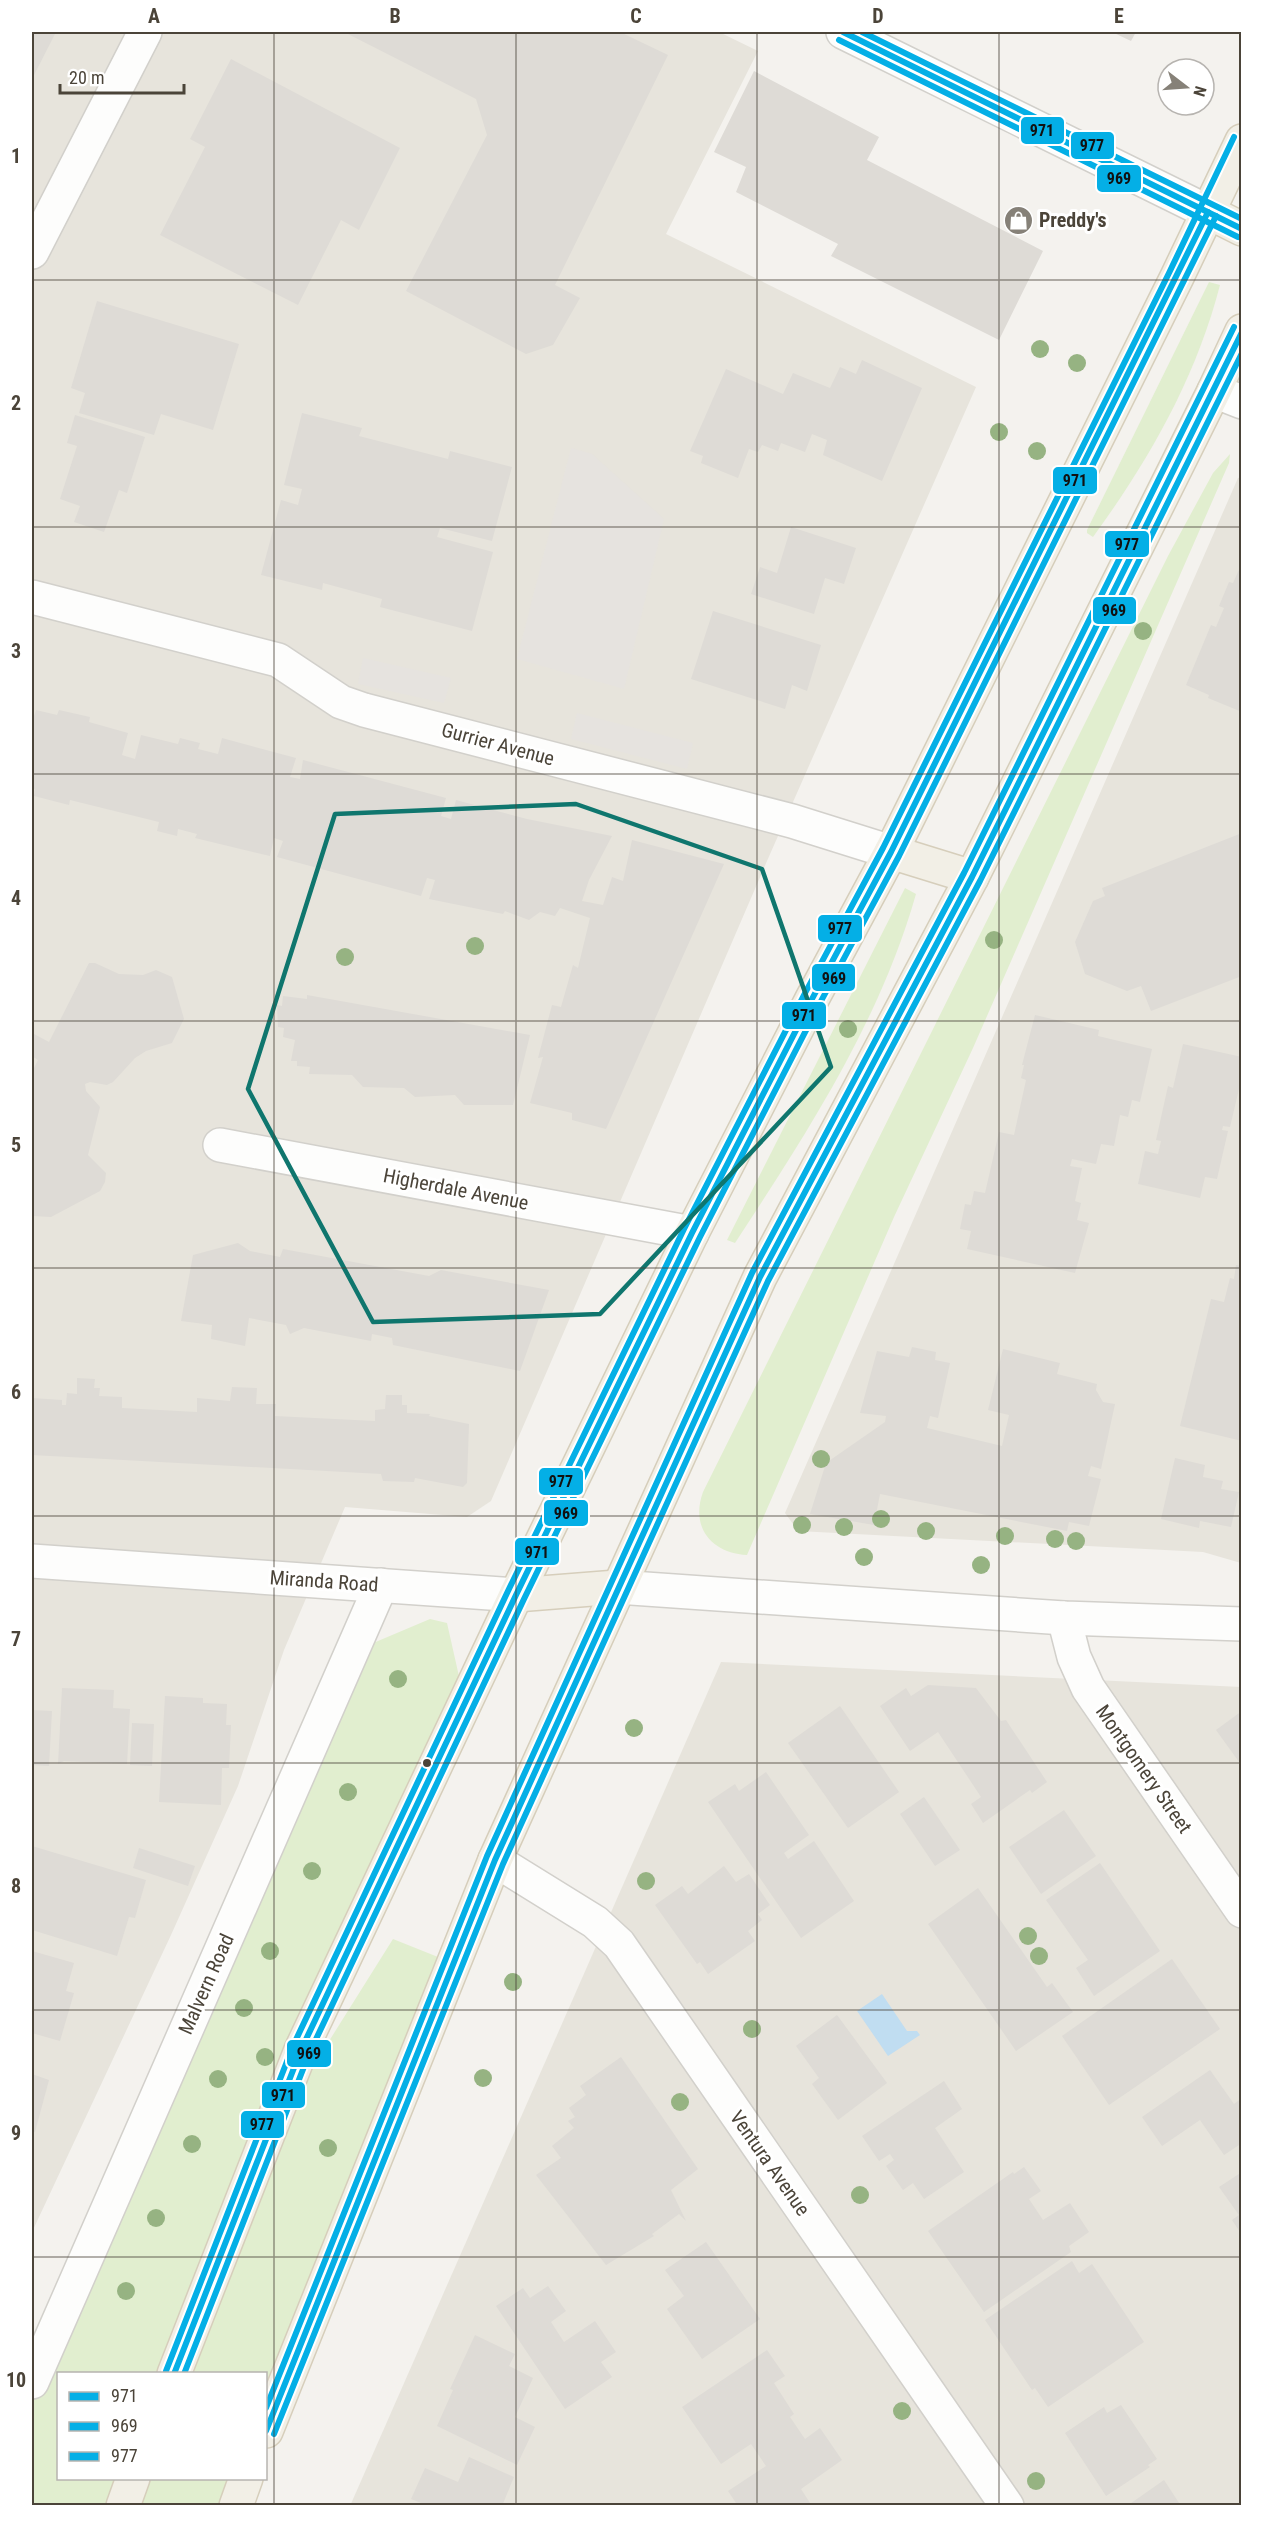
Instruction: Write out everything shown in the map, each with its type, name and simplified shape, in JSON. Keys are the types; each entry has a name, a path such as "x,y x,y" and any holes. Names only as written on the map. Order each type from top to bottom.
{"main road":[{"path":"174,2372 302,2050 516,1595 692,1233 812,999 891,852 1242,141"},
{"path":"1208,212 1242,229"},
{"path":"267,2429 495,1860 617,1587 760,1277 1228,396 1242,331"},
{"name":"Gurrier Avenue","path":"891,852 972,878"},
{"name":"Miranda Road","path":"516,1595 617,1587"},
{"path":"123,2505 132,2480"},
{"path":"236,2505 245,2480"}],"street":[{"path":"32,252 144,32"},
{"path":"843,32 1208,212"},
{"name":"Gurrier Avenue","path":"32,597 278,660 341,702 364,710 792,821 891,852"},
{"name":"Higherdale Avenue","path":"220,1145 692,1233"},
{"name":"Miranda Road","path":"32,1561 516,1595"},
{"name":"Malvern Road","path":"32,2382 381,1585"},
{"path":"617,1587 1065,1618 1242,1624"},
{"name":"Montgomery Street","path":"1065,1618 1074,1657 1088,1688 1242,1911"},
{"name":"Ventura Avenue","path":"495,1860 595,1922 619,1944 1007,2505"}],"highlighted area":[{"path":"576,804 762,869 831,1067 600,1314 373,1322 248,1089 335,814"}],"shaded area":[{"path":"32,32 719,32 758,51 666,234 976,387 767,861 491,1501 467,1517 345,1507 284,1650 238,1786 32,2232"},
{"path":"571,448 592,454 664,519 624,689 517,659"},
{"path":"1241,477 1241,1563 1203,1552 798,1531 785,1513 1238,478"},
{"path":"363,658 451,678 444,703 358,684"},
{"path":"577,713 693,743 687,769 571,739"},
{"path":"721,1662 1241,1687 1241,2505 350,2506"}],"green space":[{"path":"1209,282 1220,285 1198,353 1184,385 1151,448 1093,537 1087,533 1087,530"},
{"path":"1230,454 1229,463 973,1048 894,1217 747,1555 724,1549 714,1544 702,1527 699,1517 703,1492 1168,556 1213,473"},
{"path":"905,888 916,894 883,987 862,1031 814,1118 762,1202 735,1243 727,1240"},
{"path":"430,1619 447,1623 465,1703 267,2140 393,1939 453,1963 267,2428 267,2372 57,2372 57,2480 246,2480 236,2505 32,2506 32,2382 352,1652"}],"water":[{"path":"882,1994 907,2031 917,2031 920,2035 888,2056 857,2011"}],"building":[{"path":"32,32 56,32 32,79"},
{"path":"344,32 620,32 668,55 555,285 580,298 553,345 526,354 406,291 487,135 476,99"},
{"path":"1112,32 1136,32 1131,41"},
{"path":"231,59 400,148 359,230 341,220 298,305 160,235 205,147 190,139"},
{"path":"754,71 879,137 867,160 1043,251 999,340 831,256 838,244 736,192 746,167 714,152"},
{"path":"97,301 239,344 213,430 161,414 154,435 79,413 85,393 71,388"},
{"path":"862,360 922,388 882,481 823,455 827,440 812,434 805,452 781,443 778,451 762,445 758,452 749,449 738,478 701,463 703,456 690,451 726,369 783,394 793,373 830,388 840,367 856,374"},
{"path":"302,413 362,428 359,436 448,459 450,451 512,467 492,541 440,528 437,537 493,552 472,631 380,607 382,599 323,583 322,590 261,575 281,500 298,505 302,489 284,485"},
{"path":"75,415 145,437 127,493 119,490 104,532 74,522 80,506 60,499 77,446 67,443"},
{"path":"791,527 856,548 844,584 825,578 814,614 751,594 760,567 777,573"},
{"path":"1242,563 1242,712 1208,698 1209,695 1186,685 1211,625 1216,627 1224,608 1219,606 1229,582 1233,583"},
{"path":"713,611 821,645 807,691 792,685 785,709 691,679"},
{"path":"36,710 57,715 59,710 90,717 89,722 128,733 122,755 135,759 141,735 178,744 180,738 200,743 198,749 218,754 222,738 296,758 290,777 300,779 303,760 446,798 441,816 451,819 456,800 527,819 612,836 589,880 582,901 603,905 612,877 623,881 632,840 724,864 606,1129 572,1120 572,1113 530,1103 543,1057 538,1058 552,1005 561,1007 573,965 578,968 590,918 560,908 555,916 540,912 529,920 505,911 503,914 429,899 435,880 427,878 421,896 277,857 283,841 274,838 270,856 195,838 197,834 178,829 177,836 157,831 159,822 70,800 69,805 34,796 32,722"},
{"path":"1242,833 1242,976 1151,1011 1141,986 1127,991 1085,974 1075,942 1093,901 1105,896 1102,888"},
{"path":"89,963 95,963 119,974 143,975 156,970 172,977 184,1019 172,1043 146,1051 135,1058 113,1082 107,1085 90,1082 85,1084 86,1091 100,1107 88,1155 106,1173 105,1182 100,1191 51,1217 32,1216 32,1072 38,1060 32,1056 32,1038 34,1034 49,1042"},
{"path":"307,995 530,1035 513,1105 464,1105 455,1095 415,1097 404,1088 363,1087 352,1075 309,1074 310,1067 297,1066 297,1061 291,1061 295,1040 283,1037 284,1028 278,1027 277,1005 282,1006 283,996 307,999"},
{"path":"1035,1015 1099,1030 1098,1036 1152,1049 1140,1102 1132,1100 1128,1117 1120,1115 1114,1146 1101,1144 1096,1164 1072,1159 1070,1166 1082,1168 1075,1201 1081,1203 1077,1220 1089,1223 1075,1273 967,1249 971,1231 960,1229 965,1204 971,1205 974,1191 985,1193 999,1132 1014,1135 1026,1080 1021,1078 1024,1065 1022,1065"},
{"path":"1183,1044 1242,1057 1242,1076 1230,1127 1223,1126 1222,1130 1228,1131 1217,1179 1205,1177 1200,1198 1138,1184 1145,1151 1158,1154 1161,1141 1156,1140 1168,1086 1173,1088"},
{"path":"238,1243 250,1251 280,1257 283,1249 429,1276 441,1270 549,1290 520,1371 393,1345 392,1338 372,1334 371,1341 304,1328 290,1334 286,1325 249,1318 245,1346 211,1339 212,1325 181,1321 193,1255"},
{"path":"1236,1265 1242,1266 1242,1441 1180,1426 1211,1299 1224,1302 1230,1278 1234,1279"},
{"path":"912,1347 936,1352 935,1360 950,1363 938,1418 930,1416 927,1428 1002,1446 1009,1415 988,1410 1003,1349 1060,1363 1057,1374 1097,1384 1096,1390 1103,1402 1115,1404 1101,1469 1091,1466 1088,1476 1101,1479 1089,1526 1069,1522 1067,1531 880,1494 874,1525 810,1514 826,1463 885,1422 886,1416 860,1413 877,1351 909,1357"},
{"path":"77,1378 95,1379 94,1388 100,1388 99,1396 122,1397 122,1408 197,1412 197,1398 230,1401 232,1387 257,1388 256,1404 276,1404 275,1416 375,1421 375,1410 385,1409 386,1395 402,1395 402,1405 407,1405 407,1413 430,1414 429,1416 469,1424 467,1483 463,1487 415,1478 414,1482 383,1481 381,1474 32,1455 32,1398 62,1400 62,1405 66,1405 67,1393 77,1394"},
{"path":"1175,1458 1205,1465 1203,1477 1223,1481 1221,1489 1239,1492 1231,1527 1200,1521 1199,1528 1161,1519"},
{"path":"928,1685 976,1688 1001,1721 1006,1720 1047,1782 1032,1793 1030,1790 983,1823 971,1804 981,1797 938,1732 910,1751 880,1706 906,1688 911,1696"},
{"path":"62,1688 114,1690 113,1708 130,1709 127,1764 64,1761 58,1764"},
{"path":"165,1696 203,1698 203,1703 227,1704 226,1725 231,1725 229,1768 222,1768 221,1805 159,1802"},
{"path":"840,1706 899,1792 848,1828 788,1743"},
{"path":"32,1710 52,1711 49,1766 32,1765"},
{"path":"1242,1711 1242,1766 1216,1730"},
{"path":"132,1723 154,1724 152,1766 130,1765"},
{"path":"766,1772 809,1835 784,1853 788,1859 814,1841 854,1901 801,1938 708,1802 735,1784 739,1791"},
{"path":"924,1797 960,1850 935,1866 900,1814"},
{"path":"1064,1810 1096,1856 1041,1894 1009,1847"},
{"path":"32,1846 146,1880 135,1918 129,1917 117,1956 32,1930"},
{"path":"139,1848 195,1866 188,1886 133,1868"},
{"path":"1100,1863 1160,1951 1094,1996 1076,1968 1088,1960 1046,1900"},
{"path":"724,1866 736,1882 749,1874 770,1905 758,1914 762,1920 748,1931 755,1941 708,1974 700,1962 697,1964 655,1905 682,1886 688,1894"},
{"path":"978,1888 1047,1987 1052,1983 1073,2012 1016,2051 928,1924"},
{"path":"32,1951 74,1963 66,1991 74,1993 60,2041 32,2033"},
{"path":"1172,1959 1220,2029 1109,2105 1062,2036"},
{"path":"837,2015 887,2083 838,2120 812,2084 819,2078 796,2046"},
{"path":"621,2057 698,2169 671,2190 686,2221 679,2214 652,2234 654,2236 606,2265 536,2175 561,2158 552,2146 574,2128 568,2121 575,2117 569,2108 586,2095 580,2086"},
{"path":"1210,2070 1234,2104 1242,2098 1242,2143 1224,2155 1200,2120 1162,2146 1142,2117"},
{"path":"32,2074 49,2080 35,2132 32,2131"},
{"path":"944,2081 962,2109 935,2128 964,2172 924,2199 913,2183 903,2190 886,2166 894,2160 890,2154 879,2161 862,2136"},
{"path":"1024,2167 1041,2191 1029,2199 1043,2220 1070,2203 1089,2232 1069,2246 1071,2252 984,2312 928,2231 1013,2172 1014,2174"},
{"path":"1242,2172 1242,2235 1232,2220 1239,2215 1219,2187"},
{"path":"706,2242 760,2319 702,2359 667,2309 684,2296 665,2270"},
{"path":"1072,2261 1079,2273 1092,2264 1144,2342 1048,2407 1035,2388 1032,2390 985,2320"},
{"path":"548,2286 566,2311 551,2322 564,2342 595,2321 616,2352 601,2362 612,2377 565,2409 496,2306 523,2288 530,2298"},
{"path":"475,2335 515,2354 509,2366 533,2378 515,2417 535,2427 517,2465 437,2426 453,2390 450,2389"},
{"path":"767,2350 785,2376 774,2383 794,2414 790,2417 805,2439 820,2428 842,2460 801,2489 812,2506 738,2506 728,2491 766,2466 751,2444 721,2464 682,2407"},
{"path":"1121,2405 1157,2459 1148,2465 1150,2467 1106,2496 1065,2433 1104,2407 1107,2413"},
{"path":"469,2457 514,2477 502,2506 420,2506 421,2503 411,2499 425,2468 458,2482"},
{"path":"1164,2480 1181,2506 1127,2506"}],"transit line":[{"name":"971","path":"843,32 1242,229"},
{"name":"977","path":"862,32 1242,219"},
{"name":"969","path":"839,40 1238,237"},
{"name":"977","path":"166,2371 293,2046 508,1591 684,1229 804,995 883,848 1169,273 1234,137"},
{"name":"971","path":"175,2372 301,2050 516,1595 692,1233 812,999 891,852 1208,212"},
{"name":"969","path":"185,2372 309,2054 524,1599 700,1237 820,1003 899,856 1216,216"},
{"name":"977","path":"267,2406 487,1856 752,1273 964,873 1234,327"},
{"name":"971","path":"267,2429 495,1860 760,1277 972,877 1242,332"},
{"name":"969","path":"274,2434 503,1864 768,1281 980,881 1242,353"}],"place":[{"name":"Preddy's","path":"1018,220"}]}
